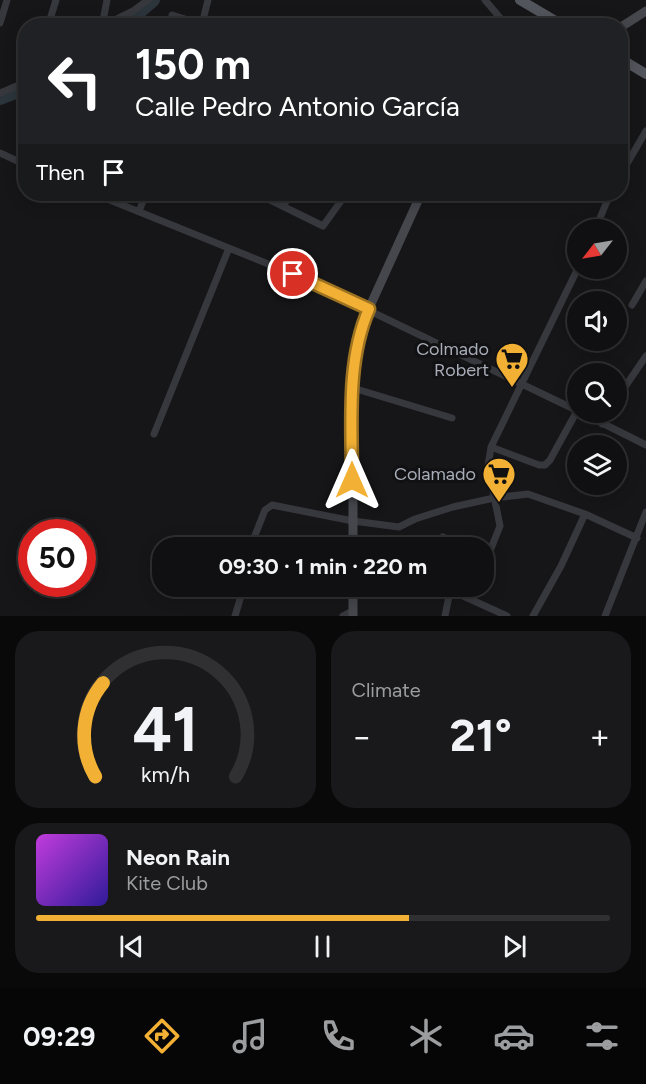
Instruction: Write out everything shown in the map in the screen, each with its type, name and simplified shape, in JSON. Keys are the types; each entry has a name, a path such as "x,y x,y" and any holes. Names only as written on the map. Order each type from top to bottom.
{"main road":[{"path":"520,0 550,18"},
{"path":"628,23 646,12"},
{"path":"628,62 646,74"},
{"path":"353,537 353,388 361,326 418,201"},
{"path":"353,597 353,614"}],"street":[{"path":"0,23 7,0"},
{"path":"50,18 56,0"},
{"path":"104,18 106,0"},
{"path":"118,18 148,0"},
{"path":"206,18 208,0"},
{"path":"485,0 500,18"},
{"path":"172,15 182,18"},
{"path":"0,93 18,85"},
{"path":"628,162 646,131"},
{"path":"0,153 18,161"},
{"path":"113,201 293,274 567,407"},
{"path":"139,211 143,201"},
{"path":"273,201 321,226 325,225 341,201"},
{"path":"283,206 286,201"},
{"path":"600,219 607,201"},
{"path":"154,434 229,248"},
{"path":"494,538 500,526 488,466 491,447 573,279"},
{"path":"632,305 646,281"},
{"path":"627,384 646,356"},
{"path":"353,388 452,418"},
{"path":"491,447 539,465 545,465 572,423"},
{"path":"603,424 646,446"},
{"path":"254,537 265,510 273,505 353,521 399,527 415,519 494,498 528,494 585,514 637,538"},
{"path":"605,616 646,512"},
{"path":"532,616 561,566 585,514"},
{"path":"235,616 241,597"},
{"path":"445,616 449,597"},
{"path":"464,597 507,616"},
{"path":"343,616 353,614"}],"waterway":[{"path":"128,18 138,13 153,0"},
{"path":"0,98 18,91"}],"place":[{"name":"Colmado Robert","path":"512,388"},
{"name":"Colamado","path":"499,503"}],"route":[{"path":"293,274 369,309 361,326 353,381 352,480"}]}
